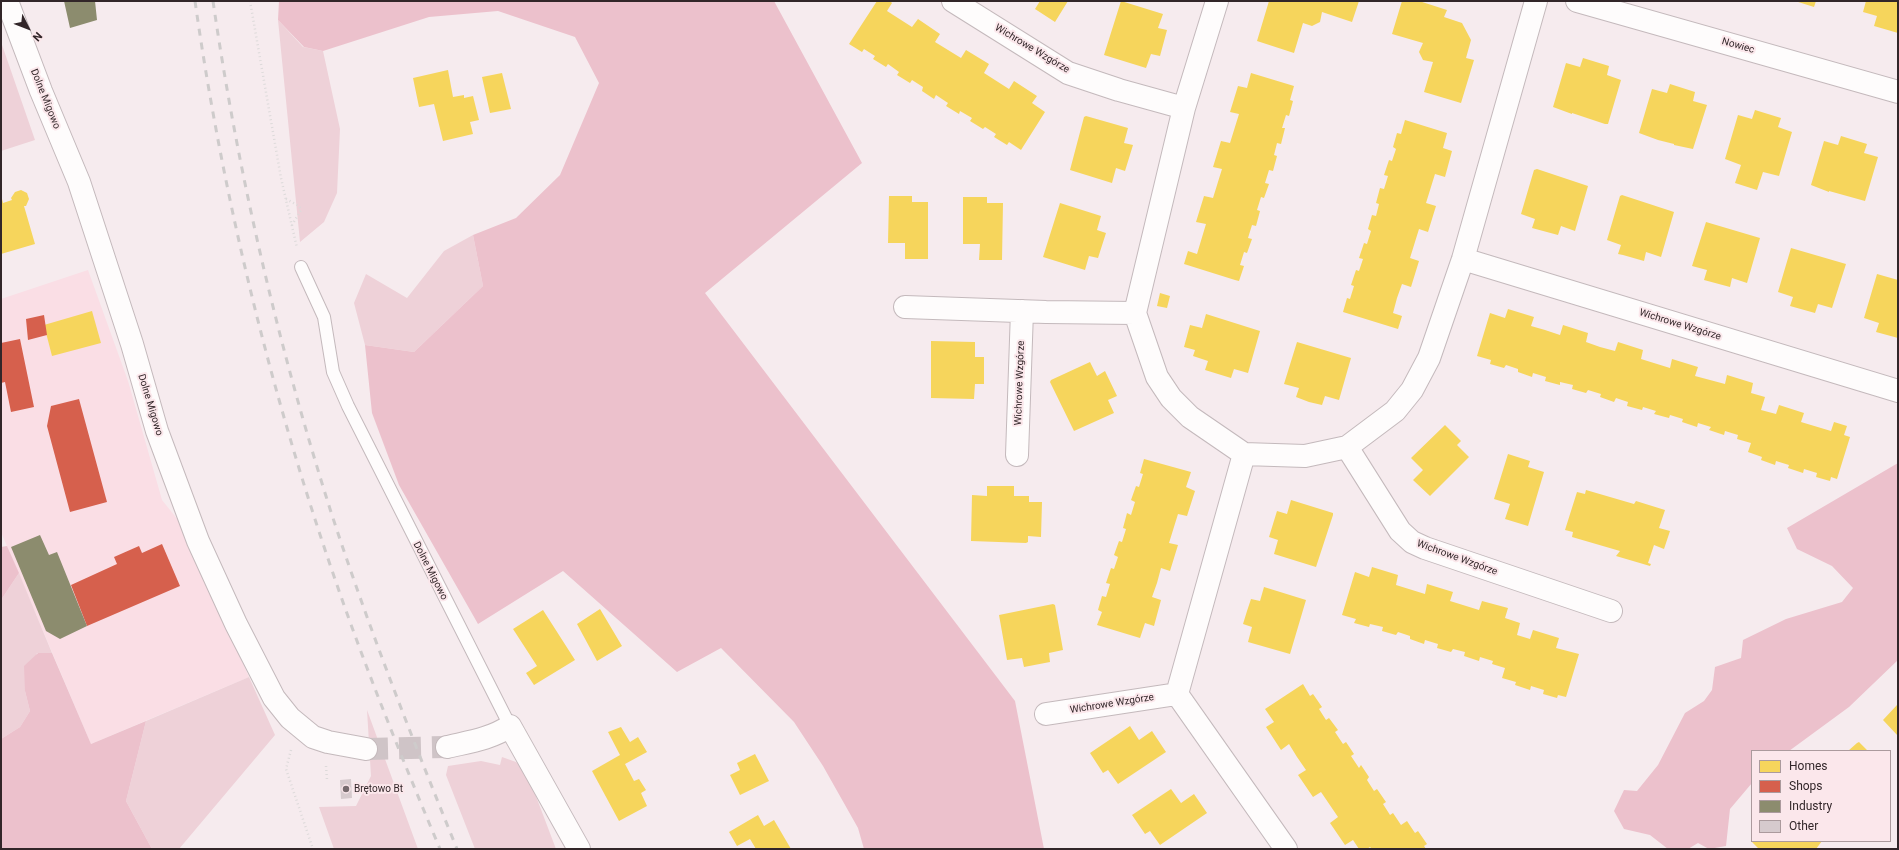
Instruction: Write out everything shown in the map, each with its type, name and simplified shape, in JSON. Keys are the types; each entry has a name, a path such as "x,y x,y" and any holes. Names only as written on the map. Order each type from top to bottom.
{"street":[{"name":"Dolne Migowo","path":"7,1 41,91 80,182 132,344 157,431 198,541 236,624 274,698 299,727 313,737 328,742 366,749"},
{"name":"Wichrowe Wzgórze","path":"953,1 1068,73 1119,90 1184,108"},
{"path":"1217,1 1184,108 1135,313 1157,377 1171,398 1190,417 1244,454 1304,456 1347,446 1394,411 1412,390 1428,358 1463,260 1536,1"},
{"name":"Nowiec","path":"1577,1 1898,92"},
{"name":"Wichrowe Wzgórze","path":"1463,260 1898,391"},
{"path":"905,307 1022,312 1135,313"},
{"name":"Wichrowe Wzgórze","path":"1017,455 1022,312"},
{"name":"Wichrowe Wzgórze","path":"1347,446 1400,531 1412,542 1425,548 1611,611"},
{"path":"1244,454 1177,694 1286,849"},
{"name":"Wichrowe Wzgórze","path":"1046,714 1177,694"},
{"name":"Dolne Migowo","path":"510,726 579,849"},
{"path":"446,747 488,737 500,733 510,726"}],"lane":[{"name":"Dolne Migowo","path":"301,267 324,317 333,372 348,406 510,726"}],"path":[{"path":"250,1 286,198 301,267"},
{"path":"286,198 299,206 301,210 292,225"},
{"path":"299,727 286,769 312,849"}],"shaded area":[{"path":"279,1 774,1 862,163 705,293 1015,701 1044,849 864,849 858,828 823,766 794,722 721,648 677,672 563,571 478,624 399,485 372,413 365,345 414,352 483,286 473,235 516,218 560,175 599,83 575,37 498,11 429,17 323,51 304,47 278,20"},
{"path":"278,20 303,47 323,51 340,129 337,193 324,222 300,242"},
{"path":"1,42 35,140 1,151"},
{"path":"473,235 483,286 414,352 365,345 354,303 366,274 407,298 444,251"},
{"path":"88,270 128,381 162,500 182,525 249,677 91,744 1,532 1,299"},
{"path":"1898,463 1898,660 1849,707 1790,750 1751,750 1751,784 1730,809 1726,846 1709,849 1698,843 1688,849 1668,849 1650,835 1624,829 1614,811 1624,790 1637,791 1658,765 1685,713 1704,701 1712,690 1715,667 1741,658 1743,640 1786,619 1842,602 1853,588 1832,566 1797,549 1787,528"},
{"path":"7,546 19,573 1,600 1,547"},
{"path":"19,573 52,653 37,653 25,691 30,711 20,727 1,739 1,600"},
{"path":"38,653 52,653 91,744 146,721 126,801 152,849 1,849 1,739 20,727 30,711 25,691 24,666"},
{"path":"249,677 275,735 179,849 152,849 126,801 146,721"},
{"path":"367,710 418,849 334,849 319,807 356,806 371,776"},
{"path":"502,757 516,762 526,770 556,849 475,849 446,775 448,766 481,761 500,765"}],"building: Homes":[{"path":"877,1 890,1 892,3 887,11 912,27 918,19 940,34 935,42 961,58 966,50 989,64 984,73 1009,89 1014,81 1037,96 1032,103 1045,112 1021,150 1009,142 1007,145 994,137 996,134 985,127 983,129 970,121 972,118 960,111 959,114 946,106 948,103 936,95 934,99 922,91 923,87 912,80 910,83 897,75 899,72 888,64 886,67 873,59 875,56 864,49 862,52 849,44"},
{"path":"1040,1 1068,1 1055,22 1035,9"},
{"path":"1121,1 1163,14 1158,28 1167,30 1160,56 1151,54 1146,68 1104,55"},
{"path":"1269,1 1359,1 1352,22 1322,12 1320,22 1312,26 1303,23 1294,53 1257,41"},
{"path":"1402,1 1419,1 1447,10 1444,17 1462,23 1471,40 1466,58 1474,60 1461,103 1424,92 1433,62 1423,60 1419,52 1423,43 1392,34"},
{"path":"1795,1 1816,1 1814,7"},
{"path":"1866,1 1898,1 1898,33 1874,26 1877,16 1863,12"},
{"path":"1583,58 1609,66 1607,75 1621,80 1608,124 1553,107 1566,63 1580,67"},
{"path":"448,70 453,97 464,95 464,98 473,96 479,120 470,122 473,134 443,141 434,104 419,107 413,78"},
{"path":"502,73 511,109 490,113 482,77"},
{"path":"1251,73 1294,86 1290,100 1293,101 1289,116 1286,115 1282,128 1285,128 1281,144 1277,143 1274,155 1277,156 1273,171 1269,170 1265,183 1269,184 1264,198 1261,197 1257,210 1260,211 1256,226 1252,225 1248,238 1252,239 1247,253 1244,252 1240,265 1244,266 1239,281 1184,264 1188,251 1197,254 1206,224 1196,222 1204,196 1213,198 1222,169 1213,167 1221,141 1230,143 1239,114 1230,112 1238,86 1247,88"},
{"path":"1670,84 1695,92 1693,101 1707,105 1693,149 1674,145 1639,133 1652,89 1667,93"},
{"path":"1755,110 1781,118 1778,127 1792,132 1779,176 1763,172 1757,190 1735,183 1741,165 1725,159 1738,115 1752,119"},
{"path":"1086,116 1128,128 1124,143 1133,145 1125,171 1116,168 1112,183 1070,170 1084,117"},
{"path":"1405,120 1447,133 1443,148 1452,151 1445,177 1435,174 1426,203 1436,206 1428,232 1419,229 1410,258 1419,261 1411,287 1402,284 1397,298 1393,313 1402,316 1398,329 1343,312 1347,298 1350,299 1354,286 1351,285 1356,270 1359,271 1363,259 1359,258 1364,243 1367,244 1371,231 1368,229 1372,215 1376,216 1379,204 1376,203 1380,188 1384,189 1388,176 1384,175 1389,160 1392,161 1396,149 1393,147 1397,133 1401,134"},
{"path":"1841,136 1867,144 1864,153 1878,157 1865,201 1829,192 1811,185 1824,141 1838,145"},
{"path":"1537,169 1588,186 1575,231 1561,226 1558,235 1532,228 1535,219 1521,214 1534,170"},
{"path":"21,190 27,193 29,199 26,206 24,206 35,244 1,254 1,200 2,199 3,203 12,200 11,198 15,192"},
{"path":"1622,195 1674,212 1661,257 1646,252 1644,261 1618,254 1621,245 1607,240 1620,196"},
{"path":"889,196 912,196 912,202 928,202 928,259 905,259 905,243 888,243"},
{"path":"963,197 987,197 987,203 1003,203 1002,260 979,260 980,244 963,244"},
{"path":"1060,203 1101,216 1097,230 1106,233 1098,258 1089,256 1085,270 1043,257"},
{"path":"1706,222 1760,238 1747,283 1732,278 1730,287 1704,280 1707,270 1692,266"},
{"path":"1791,248 1846,264 1832,308 1818,304 1815,313 1790,306 1793,297 1778,292"},
{"path":"1877,274 1898,280 1898,338 1876,332 1879,323 1864,318"},
{"path":"1160,293 1170,296 1167,308 1157,306"},
{"path":"1508,309 1534,317 1531,326 1560,335 1563,325 1588,333 1586,342 1600,347 1615,351 1618,342 1643,350 1641,359 1670,368 1672,359 1698,367 1695,376 1725,384 1727,375 1753,383 1751,393 1765,397 1761,410 1776,414 1779,405 1804,413 1801,422 1831,431 1834,422 1847,426 1844,435 1850,437 1837,479 1831,477 1830,481 1816,477 1817,473 1804,469 1803,473 1788,468 1789,465 1776,461 1775,465 1761,460 1762,457 1748,452 1751,443 1737,439 1738,435 1725,431 1724,435 1709,430 1711,427 1698,423 1697,427 1682,422 1683,419 1670,415 1669,418 1654,414 1656,411 1643,407 1642,410 1627,406 1628,402 1616,398 1614,402 1600,397 1601,394 1588,390 1586,393 1572,389 1573,385 1560,382 1560,385 1545,381 1546,377 1533,373 1532,377 1518,372 1518,369 1506,365 1504,368 1490,364 1491,360 1477,356 1490,313 1505,318"},
{"path":"92,311 101,343 52,356 44,325"},
{"path":"1206,314 1260,331 1248,373 1234,369 1231,378 1205,370 1208,361 1193,356 1195,350 1184,347 1190,325 1202,328"},
{"path":"931,341 975,342 975,357 984,357 984,384 975,384 974,399 931,398"},
{"path":"1297,342 1351,358 1339,400 1325,396 1322,405 1309,402 1296,397 1299,388 1284,384"},
{"path":"1090,362 1097,376 1105,371 1117,396 1108,400 1114,413 1074,431 1050,382 1051,380"},
{"path":"1445,425 1461,441 1457,445 1469,457 1430,496 1413,480 1423,470 1411,458"},
{"path":"1508,454 1530,461 1528,467 1544,472 1528,526 1505,519 1510,504 1494,499"},
{"path":"1144,459 1191,472 1186,487 1195,491 1187,516 1178,514 1169,543 1178,545 1170,571 1161,568 1152,597 1161,600 1154,626 1145,623 1140,638 1097,625 1102,612 1098,610 1102,596 1106,597 1110,584 1106,583 1111,568 1114,569 1118,557 1114,555 1119,541 1122,542 1126,529 1123,528 1127,513 1131,515 1135,502 1131,500 1136,486 1139,487 1143,474 1140,473"},
{"path":"987,486 1014,486 1014,496 1029,496 1029,502 1042,502 1041,537 1028,536 1028,542 1026,543 971,541 972,495 987,496"},
{"path":"1586,490 1634,504 1636,501 1665,510 1659,528 1670,531 1664,549 1654,545 1648,563 1651,564 1650,566 1616,556 1620,551 1572,537 1573,532 1565,530 1577,492 1585,494"},
{"path":"1291,500 1333,513 1316,567 1274,554 1278,540 1269,537 1277,511 1287,514"},
{"path":"1372,567 1398,575 1396,585 1425,594 1427,584 1453,592 1450,601 1479,610 1482,601 1508,608 1505,618 1520,623 1517,635 1530,639 1533,630 1559,638 1556,648 1579,654 1566,697 1558,695 1557,698 1543,694 1544,690 1531,686 1530,690 1515,685 1516,682 1502,678 1505,668 1492,664 1493,661 1480,657 1479,661 1464,656 1465,652 1453,649 1451,652 1437,648 1438,644 1425,640 1424,644 1410,639 1410,636 1398,632 1396,635 1382,631 1383,627 1370,624 1369,627 1354,623 1356,619 1342,615 1355,572 1369,577"},
{"path":"1264,587 1306,600 1290,654 1248,642 1252,627 1243,624 1251,599 1260,601"},
{"path":"1053,604 1055,605 1063,650 1049,653 1050,662 1024,667 1022,658 1007,660 999,615"},
{"path":"600,609 622,646 597,661 577,624"},
{"path":"543,610 575,660 534,685 526,673 537,666 513,629"},
{"path":"1303,684 1310,696 1313,694 1322,707 1319,709 1326,720 1329,718 1338,730 1335,732 1343,744 1346,742 1354,754 1351,756 1359,768 1361,765 1369,777 1367,780 1374,791 1377,789 1386,802 1383,804 1390,815 1393,813 1401,825 1407,821 1415,833 1418,831 1427,844 1424,846 1426,849 1372,849 1370,847 1367,849 1359,849 1353,840 1345,845 1330,823 1338,817 1321,792 1313,797 1298,775 1306,770 1289,744 1281,750 1266,727 1274,722 1265,709"},
{"path":"1897,705 1898,707 1898,736 1883,720"},
{"path":"1130,726 1139,740 1152,731 1166,752 1118,784 1108,770 1103,773 1090,753"},
{"path":"621,727 630,742 638,737 647,752 625,764 634,781 639,779 646,790 641,793 647,806 619,821 592,771 620,755 608,732"},
{"path":"1859,742 1867,750 1849,750"},
{"path":"755,754 769,781 740,795 730,775 740,770 737,763"},
{"path":"1171,789 1181,803 1194,794 1207,813 1160,845 1150,831 1145,834 1132,815"},
{"path":"758,815 764,826 774,820 791,849 756,849 750,839 737,846 729,832"},
{"path":"1752,842 1821,842 1816,849 1759,849"}],"building: Shops":[{"path":"44,315 47,335 28,340 26,319"},
{"path":"20,339 34,407 11,412 5,382 1,383 1,343"},
{"path":"79,399 107,502 70,512 47,426 51,406"},
{"path":"162,544 180,586 87,626 71,585 117,564 114,557 139,546 142,553"}],"building: Industry":[{"path":"64,1 95,1 97,20 70,28"},
{"path":"40,535 49,555 57,552 87,626 60,639 46,631 11,547"}],"building: Other":[{"name":"Brętowo Bt","path":"351,779 352,798 341,799 340,780"}],"tunnel":[{"path":"366,749 447,747"}],"railway":[{"path":"195,1 221,154 254,307 274,382 319,531 355,636 390,727 440,849"},
{"path":"213,1 223,66 247,195 277,323 312,449 345,555 375,639 457,849"}],"place":[{"name":"Brętowo Bt","path":"346,789"}]}
